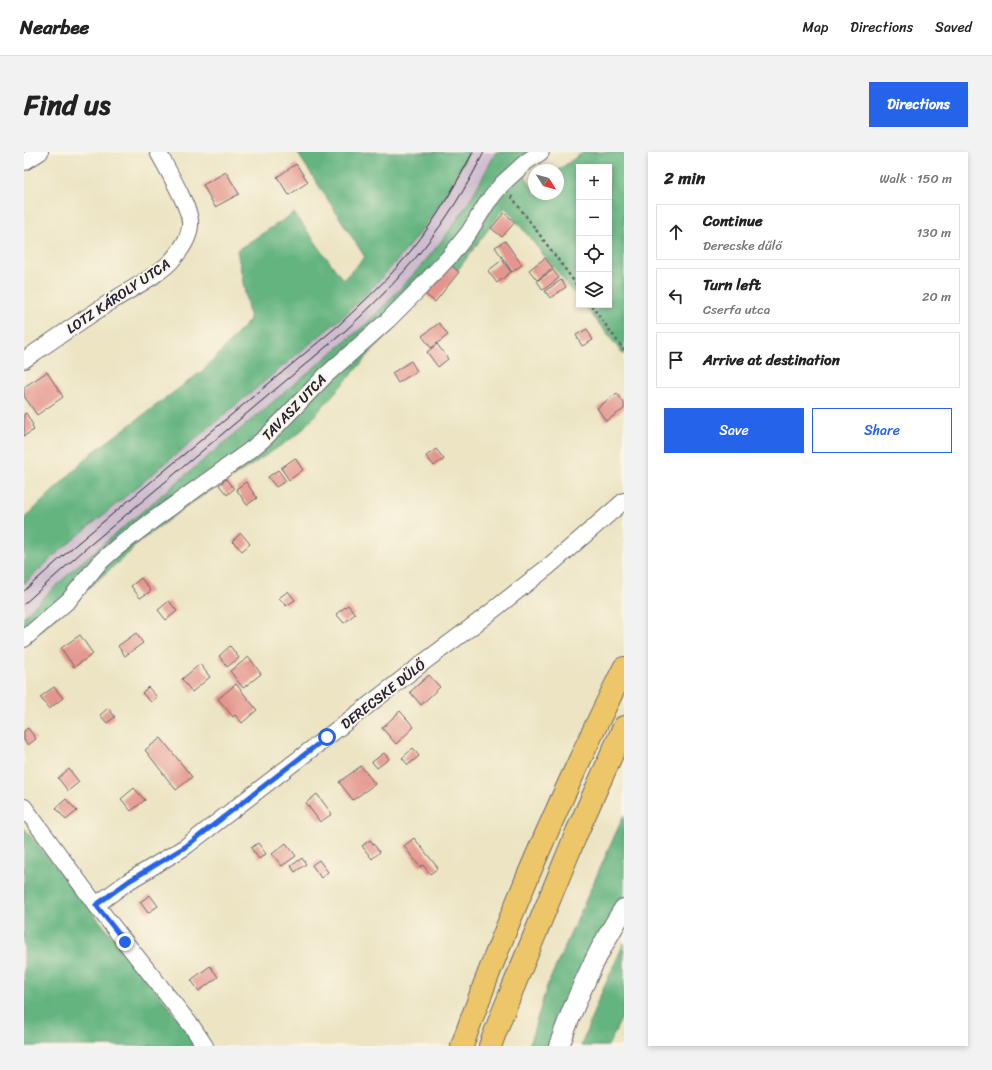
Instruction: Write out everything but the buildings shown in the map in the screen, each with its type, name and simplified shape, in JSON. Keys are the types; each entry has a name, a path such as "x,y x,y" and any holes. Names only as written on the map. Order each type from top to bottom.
{"highway":[{"path":"462,1046 514,908 562,800 624,668"},
{"path":"490,1046 576,832 624,727"}],"street":[{"path":"24,162 40,152"},
{"name":"LOTZ KÁROLY UTCA","path":"24,360 88,316 160,271 172,260 183,246 188,234 190,221 186,208 158,152"},
{"name":"TAVASZ UTCA","path":"24,639 69,600 99,563 116,548 266,438 326,375 388,320 420,288 451,255 469,232 487,203 502,184 526,162 541,152"},
{"name":"DERECSKE DŰLŐ","path":"96,905 129,881 185,847 424,662 482,619 549,566 624,501"},
{"path":"24,807 96,905 193,1028 205,1046"},
{"path":"560,1046 582,987 598,953 624,909"}],"path":[{"path":"502,184 576,284"},
{"path":"593,308 624,350"}],"shaded area":[{"path":"469,152 496,152 467,204 456,220 437,247 397,293 366,324 76,567 24,616 24,584 56,554 346,314 412,243 449,190"}],"green space":[{"path":"297,152 469,152 428,221 404,252 372,288 346,314 56,554 24,584 24,519 92,453 205,369 250,320 237,250 294,213 343,280 365,257"},
{"path":"496,152 529,152 522,171 528,181 528,200 564,200 564,166 584,152 624,152 624,355 586,308 612,308 612,164 576,164 576,295 505,207 457,271 451,263 298,434 188,505 132,547 133,549 24,645 24,616 76,567 366,324 394,296 433,251 457,220 472,197"},
{"path":"624,815 624,902 555,1046 529,1046 547,986"},
{"path":"24,828 201,1046 24,1046"},
{"path":"624,943 624,1013 608,1046 581,1046 597,1003"}],"tram line":[{"path":"24,591 73,547 340,324 370,295 399,265 420,239 457,182 473,152"},
{"path":"24,604 84,550 345,331 366,311 423,249 456,203 484,152"}],"route":[{"path":"125,942 96,905 129,881 185,847 327,737"}]}
